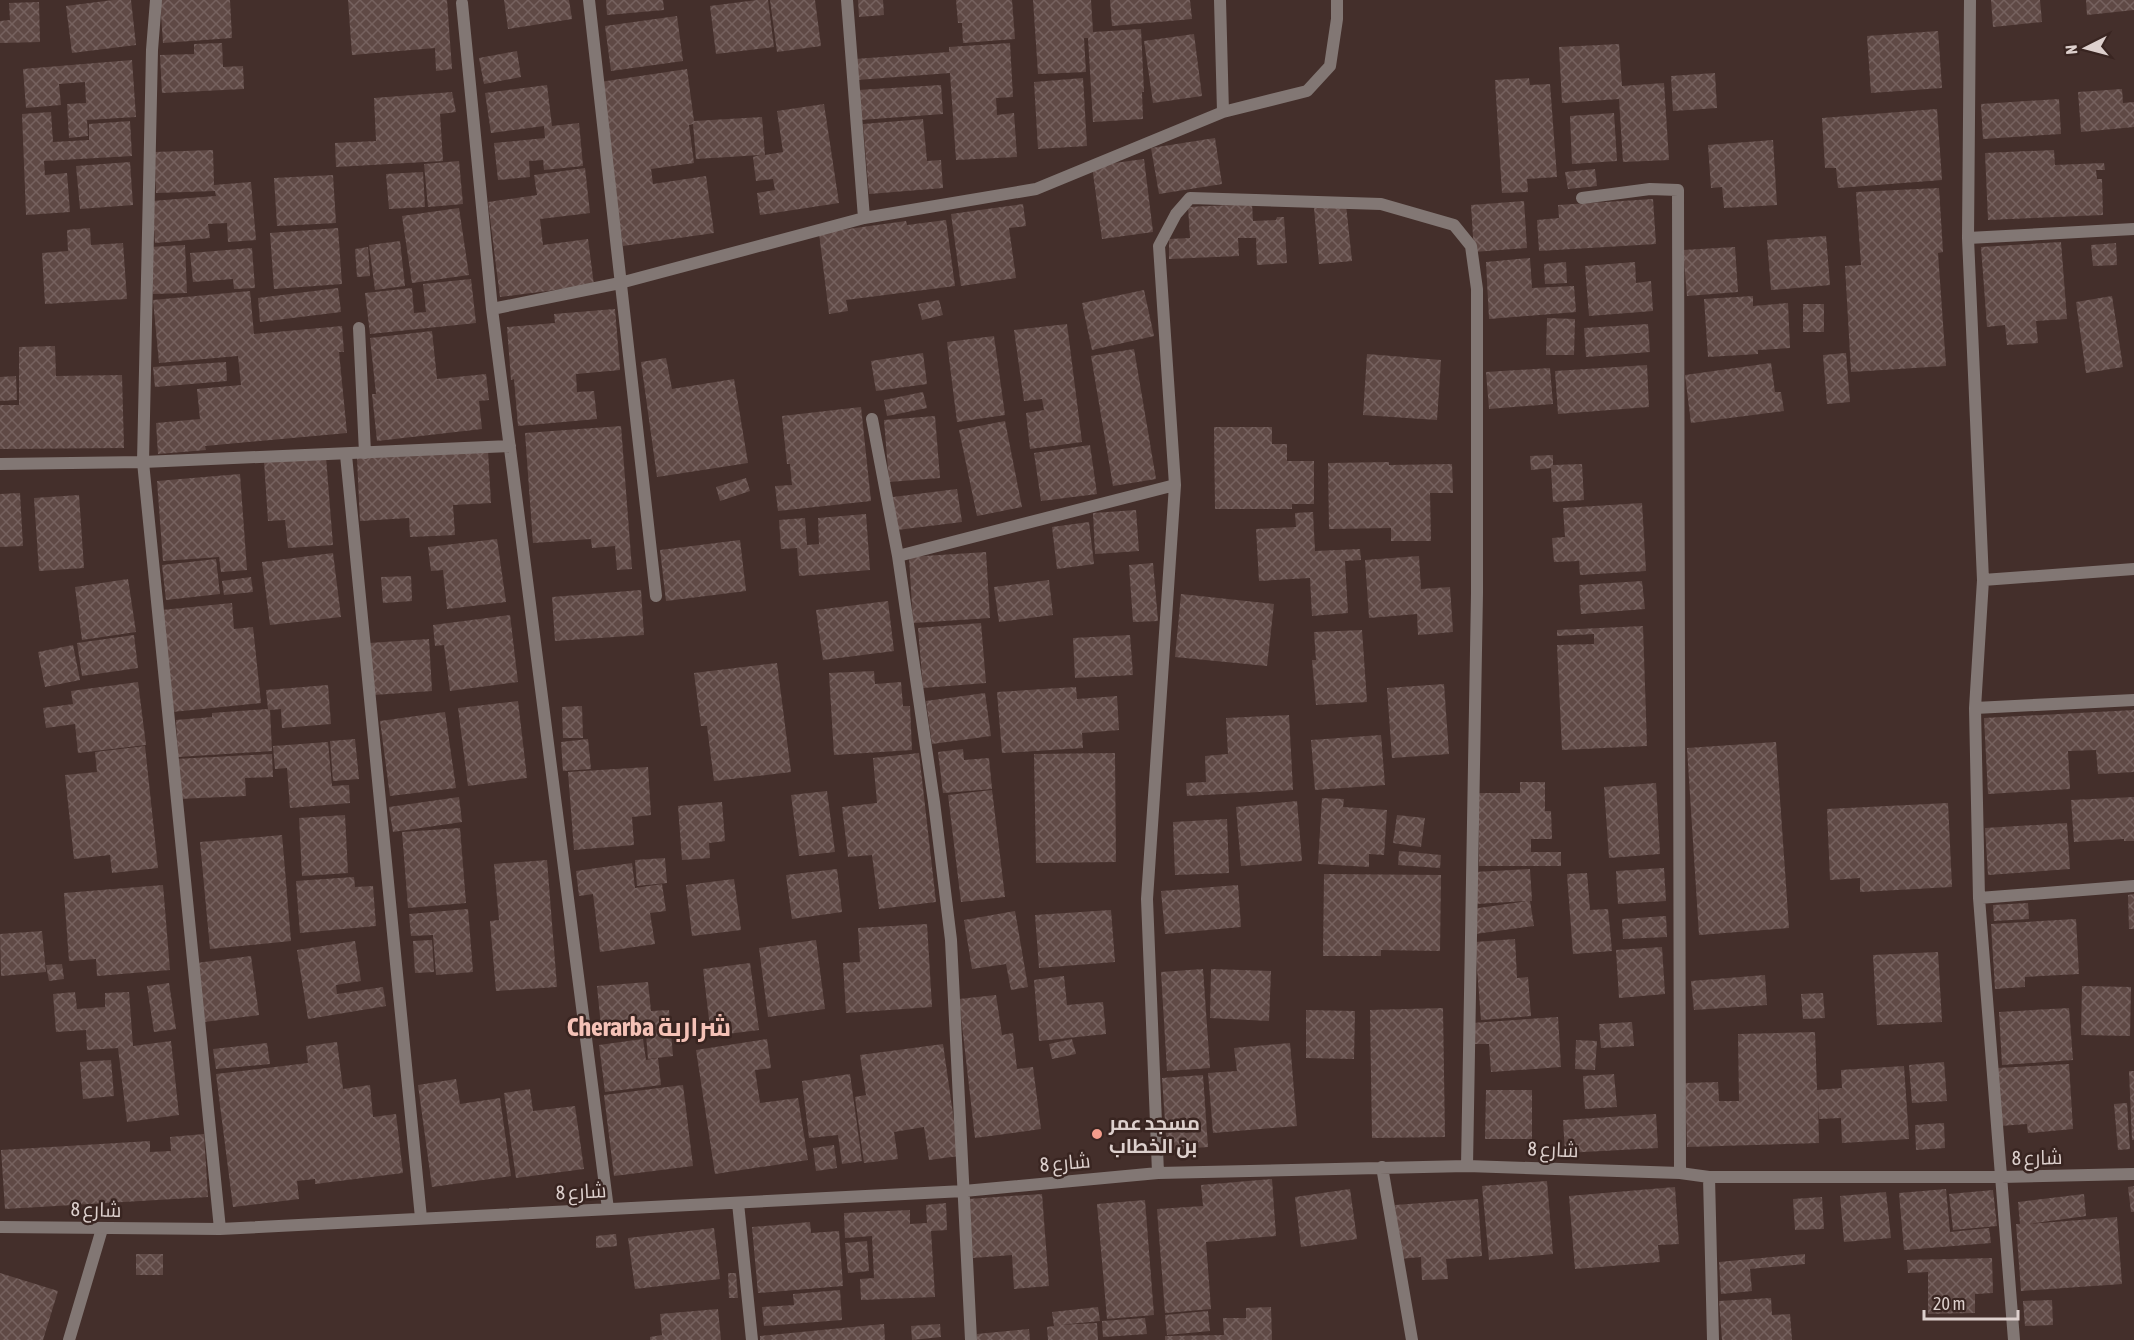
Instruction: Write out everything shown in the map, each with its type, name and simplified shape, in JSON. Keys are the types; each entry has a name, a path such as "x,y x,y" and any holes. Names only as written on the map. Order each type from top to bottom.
{"street":[{"path":"156,0 152,50 143,462 220,1229"},
{"path":"589,0 656,596"},
{"path":"847,0 864,218"},
{"path":"1220,0 1222,112"},
{"path":"492,309 620,283 864,218 1036,189 1222,112 1307,92 1330,66 1337,19 1337,0"},
{"path":"1970,0 1968,238 1983,580 1975,708 1979,898 2014,1340"},
{"path":"462,3 492,309 608,1209"},
{"path":"1582,198 1650,189 1678,190 1680,1173"},
{"path":"1158,1173 1147,899 1175,485 1159,246 1176,214 1190,198 1381,204 1454,225 1471,246 1477,289 1478,593 1467,1166"},
{"path":"1968,238 2134,229"},
{"path":"359,327 365,453"},
{"path":"872,419 898,556 934,802 951,940 971,1340"},
{"path":"0,464 143,462 510,446"},
{"path":"346,454 421,1218"},
{"path":"898,556 1175,485"},
{"path":"1983,580 2134,569"},
{"path":"1975,708 2134,700"},
{"path":"1979,898 2134,886"},
{"name":"شارع 8","path":"0,1227 220,1229 964,1191 1158,1173 1382,1167 1467,1166 1680,1173 1709,1177 2001,1177 2134,1174"},
{"path":"1382,1167 1412,1340"},
{"path":"1709,1177 1713,1340"},
{"path":"738,1203 752,1340"},
{"path":"69,1340 102,1229"}],"building":[{"path":"131,0 136,45 72,53 66,6"},
{"path":"160,0 230,0 232,38 163,43"},
{"path":"348,0 447,0 452,69 436,71 435,48 352,55"},
{"path":"504,0 569,0 572,19 508,29"},
{"path":"606,0 663,0 664,10 607,15"},
{"path":"768,0 774,47 716,54 710,6"},
{"path":"770,0 815,0 821,46 777,52"},
{"path":"858,0 883,0 884,15 859,17"},
{"path":"956,0 1012,0 1015,39 963,43 962,23 958,23"},
{"path":"1033,0 1091,0 1093,32 1141,29 1143,119 1093,122 1088,38 1084,38 1086,72 1038,74"},
{"path":"1110,0 1190,0 1192,19 1112,26"},
{"path":"1991,0 2040,0 2042,22 1993,27"},
{"path":"2086,0 2134,0 2134,10 2087,15"},
{"path":"39,2 40,42 0,43 0,21 10,20 9,3"},
{"path":"677,16 683,61 611,71 605,26"},
{"path":"1938,31 1942,88 1871,93 1867,36"},
{"path":"1194,34 1202,96 1153,103 1144,41"},
{"path":"222,43 223,67 243,66 244,89 162,93 160,55 194,54 194,44"},
{"path":"1010,43 1013,97 996,98 997,115 1014,113 1017,157 956,160 950,73 857,80 855,59 949,52 949,47"},
{"path":"1619,44 1622,86 1664,83 1669,160 1623,162 1619,99 1562,103 1559,47"},
{"path":"517,51 521,77 484,84 479,58"},
{"path":"132,60 136,117 87,120 88,136 69,138 67,104 86,103 85,82 59,84 61,105 26,108 23,69"},
{"path":"687,69 694,121 762,117 765,155 783,152 777,111 824,104 839,203 760,215 757,193 775,190 773,179 756,181 753,157 760,155 696,159 693,124 689,125 694,163 651,169 653,184 706,176 714,233 623,246 600,82"},
{"path":"1715,73 1717,108 1673,111 1671,76"},
{"path":"1083,78 1087,146 1038,149 1034,82"},
{"path":"1529,78 1530,85 1550,84 1557,177 1527,179 1528,192 1502,193 1495,80"},
{"path":"547,85 552,126 579,123 583,166 544,170 543,160 529,161 530,177 498,180 494,143 545,138 544,126 491,133 485,93"},
{"path":"941,85 943,114 860,120 858,90"},
{"path":"2122,89 2123,103 2134,102 2134,127 2081,132 2078,92"},
{"path":"452,92 456,112 440,114 443,161 336,167 335,143 376,141 374,98"},
{"path":"2059,99 2061,134 1983,139 1981,104"},
{"path":"1937,109 1942,180 1838,188 1836,168 1825,168 1822,118"},
{"path":"51,112 53,142 89,140 89,124 130,121 132,156 44,161 45,175 67,173 70,212 26,215 22,114"},
{"path":"1614,113 1617,161 1572,164 1570,116"},
{"path":"923,119 927,161 941,160 943,188 869,194 863,124"},
{"path":"1215,138 1222,184 1159,194 1151,148"},
{"path":"1773,140 1777,205 1724,208 1722,187 1711,188 1708,145"},
{"path":"213,150 214,185 251,182 256,240 228,242 227,223 208,224 210,238 155,243 152,201 216,196 215,191 156,193 154,152"},
{"path":"2054,150 2055,165 2104,163 2105,170 2096,170 2097,179 2102,179 2103,215 1988,220 1985,153"},
{"path":"1144,159 1153,232 1102,239 1092,166"},
{"path":"459,161 463,204 428,207 424,164"},
{"path":"130,162 133,205 80,209 76,166"},
{"path":"585,168 590,213 540,219 543,245 588,239 594,285 500,297 488,202 537,195 534,175"},
{"path":"1595,169 1597,186 1568,189 1565,172"},
{"path":"423,172 425,207 389,209 386,174"},
{"path":"333,175 336,223 277,226 274,178"},
{"path":"1939,188 1943,252 1938,253 1946,366 1851,372 1845,266 1861,265 1856,192"},
{"path":"1653,199 1656,244 1539,251 1537,220 1559,218 1558,205"},
{"path":"1524,201 1527,248 1474,252 1471,205"},
{"path":"1023,204 1026,226 1009,228 1016,278 961,286 951,214"},
{"path":"1252,204 1253,221 1276,220 1277,217 1284,217 1287,263 1257,265 1256,238 1238,238 1239,256 1169,259 1169,239 1190,238 1188,207"},
{"path":"1346,205 1352,261 1319,264 1314,208"},
{"path":"459,208 469,275 412,283 402,216"},
{"path":"946,220 955,286 846,300 848,311 829,314 819,233 906,221 907,225"},
{"path":"90,228 91,245 123,243 127,299 45,304 42,253 68,251 67,230"},
{"path":"338,228 342,284 274,289 270,233"},
{"path":"1826,236 1830,285 1771,290 1767,240"},
{"path":"400,241 405,286 375,290 369,245"},
{"path":"2061,242 2067,319 2036,321 2038,343 2007,345 2005,325 1987,327 1981,247"},
{"path":"2116,243 2117,265 2093,266 2091,245"},
{"path":"185,245 187,293 153,294 150,247"},
{"path":"368,247 370,276 357,277 355,249"},
{"path":"1735,247 1738,292 1687,296 1683,250"},
{"path":"252,248 255,288 234,289 233,279 193,282 190,253"},
{"path":"1530,258 1532,288 1574,286 1576,312 1489,319 1486,262"},
{"path":"1566,262 1567,283 1545,284 1544,264"},
{"path":"1635,262 1636,283 1651,281 1653,311 1589,316 1585,266"},
{"path":"471,279 476,323 370,334 365,293 412,288 414,313 426,312 423,284"},
{"path":"338,288 341,312 260,322 258,298"},
{"path":"1144,290 1154,336 1092,350 1082,303"},
{"path":"250,291 254,334 342,326 344,352 339,352 347,433 205,446 206,450 158,454 156,423 200,419 197,389 241,385 238,356 159,363 153,300"},
{"path":"1753,296 1753,306 1788,303 1790,348 1758,350 1758,354 1708,357 1704,299"},
{"path":"2112,296 2123,367 2086,373 2076,302"},
{"path":"939,300 943,315 922,320 918,304"},
{"path":"1803,304 1824,304 1824,332 1803,332"},
{"path":"615,309 620,370 576,374 577,392 594,391 597,419 518,426 514,379 511,380 507,327 555,323 554,314"},
{"path":"1547,318 1575,319 1574,355 1546,355"},
{"path":"1067,324 1082,442 1030,449 1026,413 1044,410 1042,399 1024,401 1014,330"},
{"path":"1648,324 1650,352 1586,357 1584,328"},
{"path":"432,331 437,379 486,374 489,400 479,401 482,429 377,441 372,394 376,394 370,338"},
{"path":"994,336 1005,415 957,422 947,342"},
{"path":"55,346 56,376 122,375 124,448 0,449 0,405 19,405 19,347"},
{"path":"1134,349 1156,479 1113,486 1091,356"},
{"path":"923,353 927,384 876,391 871,361"},
{"path":"1846,353 1850,402 1827,404 1823,355"},
{"path":"1367,354 1441,360 1437,420 1363,415"},
{"path":"666,358 672,389 734,379 748,463 657,477 641,362"},
{"path":"226,362 227,381 155,387 153,367"},
{"path":"1771,363 1775,392 1781,392 1784,411 1691,423 1685,375"},
{"path":"1647,365 1649,407 1558,414 1555,371"},
{"path":"1550,368 1553,404 1489,409 1486,372"},
{"path":"16,376 17,400 0,401 0,377"},
{"path":"923,392 927,408 887,416 884,400"},
{"path":"861,407 871,501 778,511 775,486 792,485 790,464 787,464 782,416"},
{"path":"935,416 940,478 889,482 884,420"},
{"path":"1005,421 1022,507 977,516 959,430"},
{"path":"621,426 632,569 617,570 615,546 592,548 591,539 533,543 525,433"},
{"path":"1214,427 1272,427 1272,444 1287,444 1287,461 1314,461 1314,504 1292,504 1292,509 1215,509"},
{"path":"1090,445 1097,494 1041,501 1034,453"},
{"path":"488,451 491,503 453,505 455,535 410,537 409,518 360,521 357,458"},
{"path":"1553,455 1553,465 1582,464 1584,500 1553,502 1551,468 1531,470 1530,456"},
{"path":"326,457 333,545 288,548 285,520 268,521 264,461"},
{"path":"1389,462 1389,465 1452,464 1453,493 1430,493 1431,541 1391,541 1391,528 1329,529 1328,463"},
{"path":"240,474 247,570 221,572 219,557 163,561 157,481"},
{"path":"746,478 750,491 720,501 716,487"},
{"path":"957,489 962,522 897,530 893,497"},
{"path":"20,493 23,546 0,547 0,494"},
{"path":"79,495 84,568 39,571 34,498"},
{"path":"1642,503 1646,571 1580,575 1579,561 1554,562 1552,538 1565,537 1563,508"},
{"path":"1136,510 1139,551 1095,554 1093,513"},
{"path":"1313,512 1315,551 1360,549 1361,560 1345,561 1348,613 1312,616 1310,578 1259,581 1256,529 1296,527 1295,513"},
{"path":"866,514 870,570 799,576 797,548 781,549 779,520 805,518 807,545 819,544 818,518"},
{"path":"1089,522 1094,564 1057,569 1052,527"},
{"path":"497,539 506,602 447,609 443,570 431,571 428,547"},
{"path":"740,540 746,591 666,601 660,550"},
{"path":"986,552 990,618 913,623 909,557"},
{"path":"333,553 341,617 270,625 262,562"},
{"path":"1419,556 1421,589 1450,587 1453,632 1418,635 1417,614 1369,618 1365,560"},
{"path":"216,559 220,594 166,600 162,565"},
{"path":"1153,563 1158,621 1133,622 1129,565"},
{"path":"411,576 412,601 383,603 381,577"},
{"path":"251,577 253,592 224,595 222,581"},
{"path":"128,579 136,632 82,640 75,587"},
{"path":"1049,580 1053,615 999,622 994,587"},
{"path":"1642,581 1645,609 1581,614 1579,585"},
{"path":"641,590 644,635 555,641 552,597"},
{"path":"1181,594 1274,604 1267,666 1175,657"},
{"path":"888,601 894,651 823,660 816,610"},
{"path":"232,603 234,629 253,627 261,703 172,712 162,610"},
{"path":"510,615 518,682 450,691 444,645 435,646 433,625"},
{"path":"981,623 986,683 923,688 918,628"},
{"path":"1643,626 1647,746 1562,750 1557,645 1594,644 1594,634 1557,636 1557,630"},
{"path":"1362,630 1367,702 1316,705 1312,660 1316,660 1314,632"},
{"path":"134,635 138,668 82,676 77,643"},
{"path":"1130,635 1133,675 1075,678 1073,638"},
{"path":"429,639 432,691 373,695 369,643"},
{"path":"73,645 80,680 45,687 38,652"},
{"path":"777,663 791,772 714,781 707,726 701,726 694,673"},
{"path":"874,671 875,684 901,682 903,706 910,706 912,750 834,755 829,673"},
{"path":"138,682 146,745 78,753 75,724 46,728 43,708 73,704 71,691"},
{"path":"1444,684 1449,754 1392,758 1387,688"},
{"path":"328,685 331,724 282,728 281,709 270,710 272,751 178,757 176,720 212,717 212,713 268,709 266,690"},
{"path":"1076,687 1077,699 1117,696 1119,730 1082,733 1083,748 1002,753 997,692"},
{"path":"985,693 991,736 932,744 926,701"},
{"path":"518,701 527,778 468,786 458,708"},
{"path":"582,706 583,738 563,738 562,707"},
{"path":"2134,710 2134,772 2098,774 2096,750 2068,751 2070,789 1988,794 1984,718"},
{"path":"445,712 456,788 390,796 380,721"},
{"path":"1289,715 1293,790 1187,796 1186,783 1206,782 1205,756 1228,754 1226,718"},
{"path":"1381,735 1385,785 1315,790 1311,740"},
{"path":"355,739 359,779 333,781 330,741"},
{"path":"588,739 591,769 563,771 561,742"},
{"path":"328,742 332,786 349,785 350,803 290,808 287,768 275,769 273,746"},
{"path":"1776,742 1789,928 1699,935 1687,748"},
{"path":"145,746 158,868 112,873 110,855 74,859 65,775 97,772 95,752"},
{"path":"963,749 964,760 989,758 992,789 943,793 938,752"},
{"path":"919,753 936,902 879,909 872,855 848,857 842,807 877,803 873,758"},
{"path":"1115,753 1116,862 1036,863 1034,754"},
{"path":"272,754 273,777 245,778 246,796 178,799 175,759"},
{"path":"648,767 651,815 632,817 634,845 574,850 568,772"},
{"path":"1520,782 1545,782 1545,811 1551,811 1552,839 1531,839 1531,852 1561,852 1561,866 1479,866 1479,793 1520,793"},
{"path":"1656,783 1660,854 1609,858 1604,787"},
{"path":"992,790 1005,897 961,902 948,795"},
{"path":"827,791 835,852 799,856 791,795"},
{"path":"459,797 462,822 393,832 389,807"},
{"path":"2134,797 2134,841 2124,841 2124,839 2074,842 2071,800"},
{"path":"1322,798 1344,799 1343,807 1387,810 1384,855 1369,854 1369,867 1318,864"},
{"path":"1297,801 1302,861 1241,866 1236,807"},
{"path":"722,802 725,841 709,843 710,858 682,860 678,806"},
{"path":"1948,803 1952,887 1860,892 1860,878 1830,880 1827,809"},
{"path":"345,815 348,873 302,876 299,818"},
{"path":"1397,815 1425,818 1421,847 1393,843"},
{"path":"1227,819 1229,873 1175,875 1173,822"},
{"path":"2067,823 2070,869 1988,875 1985,828"},
{"path":"460,828 466,903 408,908 402,832"},
{"path":"282,835 291,941 210,949 200,842"},
{"path":"1399,851 1441,855 1440,868 1398,865"},
{"path":"665,858 667,883 637,886 635,860"},
{"path":"547,860 557,987 496,991 490,921 499,920 494,864"},
{"path":"632,863 635,888 662,884 666,911 650,913 655,944 600,952 593,894 579,896 576,871"},
{"path":"1664,868 1666,901 1618,904 1616,871"},
{"path":"837,869 842,912 792,919 786,875"},
{"path":"1530,869 1532,901 1530,901 1534,926 1475,934 1472,909 1528,901 1476,904 1474,872"},
{"path":"1587,873 1590,910 1608,909 1612,951 1573,954 1567,874"},
{"path":"1324,874 1441,875 1440,951 1381,950 1381,956 1323,956"},
{"path":"354,877 355,887 373,886 376,926 300,933 296,881"},
{"path":"734,879 741,930 692,936 686,885"},
{"path":"163,885 170,970 97,976 96,959 69,961 64,893"},
{"path":"1238,885 1241,927 1165,934 1161,891"},
{"path":"2134,894 2134,929 2129,929 2128,895"},
{"path":"2028,903 2029,919 1994,921 1993,905"},
{"path":"468,909 473,972 436,975 433,935 411,936 409,914"},
{"path":"1111,910 1115,962 1039,968 1035,915"},
{"path":"1015,911 1028,987 1011,990 1006,964 972,969 964,920"},
{"path":"1666,916 1667,937 1623,939 1622,919"},
{"path":"2076,919 2079,974 2025,977 2025,987 1995,989 1991,924"},
{"path":"927,924 932,1007 846,1013 843,963 860,962 858,928"},
{"path":"42,931 46,972 1,976 0,934"},
{"path":"1515,939 1517,978 1528,977 1531,1016 1481,1020 1475,942"},
{"path":"432,940 434,972 415,973 413,941"},
{"path":"816,940 825,1009 768,1017 759,948"},
{"path":"355,941 361,981 336,985 337,994 383,987 386,1006 308,1019 297,950"},
{"path":"1662,947 1665,994 1619,998 1616,950"},
{"path":"1938,952 1942,1022 1877,1025 1873,955"},
{"path":"251,956 259,1015 204,1022 196,963"},
{"path":"750,963 759,1030 711,1036 703,969"},
{"path":"62,964 64,979 49,981 46,965"},
{"path":"1203,969 1210,1068 1167,1071 1161,972"},
{"path":"1211,969 1271,971 1269,1021 1210,1018"},
{"path":"1765,975 1767,1005 1694,1010 1691,981"},
{"path":"1064,976 1067,1005 1103,1002 1106,1034 1039,1041 1034,980"},
{"path":"648,982 651,1011 669,1010 673,1056 648,1059 646,1034 602,1037 597,986"},
{"path":"169,983 176,1029 154,1032 147,986"},
{"path":"2082,986 2131,987 2130,1036 2081,1035"},
{"path":"75,992 77,1009 105,1007 105,993 129,992 133,1046 171,1041 179,1115 127,1122 118,1048 87,1050 86,1030 56,1032 53,994"},
{"path":"1823,993 1825,1018 1803,1019 1801,994"},
{"path":"996,995 1002,1035 1013,1033 1017,1069 1033,1067 1041,1129 975,1138 959,999"},
{"path":"1443,1008 1445,1137 1372,1138 1370,1010"},
{"path":"2069,1008 2073,1060 2002,1065 1999,1012"},
{"path":"1306,1010 1355,1011 1354,1059 1306,1058"},
{"path":"1558,1017 1561,1067 1491,1072 1489,1044 1474,1044 1472,1023"},
{"path":"1632,1022 1634,1046 1601,1048 1599,1024"},
{"path":"1815,1032 1817,1090 1842,1088 1841,1070 1904,1066 1909,1139 1842,1143 1841,1118 1819,1119 1818,1101 1819,1143 1687,1147 1685,1083 1718,1082 1719,1101 1739,1101 1738,1034"},
{"path":"643,1039 646,1060 658,1058 661,1085 605,1092 599,1045"},
{"path":"767,1039 771,1068 755,1070 760,1103 798,1098 808,1160 715,1174 696,1050"},
{"path":"1072,1039 1076,1054 1052,1059 1049,1044"},
{"path":"1576,1040 1597,1041 1595,1070 1575,1069"},
{"path":"337,1042 343,1089 370,1085 373,1117 396,1114 403,1173 315,1184 315,1179 297,1181 299,1199 233,1207 216,1074 308,1063 306,1046"},
{"path":"267,1043 270,1064 216,1069 213,1049"},
{"path":"1290,1043 1297,1126 1213,1133 1208,1073 1237,1071 1234,1048"},
{"path":"943,1044 959,1156 929,1160 924,1127 894,1132 898,1159 864,1163 855,1097 866,1095 860,1055"},
{"path":"111,1060 114,1096 83,1099 80,1062"},
{"path":"1944,1062 1947,1101 1912,1103 1909,1065"},
{"path":"2069,1064 2073,1129 2028,1133 2027,1124 2000,1126 1997,1068"},
{"path":"2129,1071 2134,1071 2134,1140 2132,1140"},
{"path":"850,1074 862,1161 842,1164 838,1135 809,1138 802,1081"},
{"path":"1614,1074 1617,1107 1585,1109 1583,1076"},
{"path":"1203,1075 1208,1147 1167,1150 1162,1078"},
{"path":"456,1079 460,1104 500,1098 511,1176 432,1187 418,1085"},
{"path":"683,1085 693,1166 614,1176 604,1095"},
{"path":"530,1089 533,1111 575,1106 584,1169 516,1178 504,1093"},
{"path":"1486,1090 1532,1090 1532,1139 1485,1139"},
{"path":"2127,1103 2130,1149 2118,1150 2114,1104"},
{"path":"1656,1114 1658,1148 1565,1153 1563,1120"},
{"path":"1944,1123 1945,1148 1916,1150 1915,1125"},
{"path":"204,1134 208,1197 5,1209 1,1150 150,1141 150,1152 171,1151 170,1137"},
{"path":"834,1145 837,1168 816,1171 813,1148"},
{"path":"1272,1179 1276,1236 1206,1242 1211,1309 1165,1313 1157,1209 1203,1206 1201,1185"},
{"path":"1547,1181 1553,1254 1489,1260 1482,1186"},
{"path":"2134,1186 2134,1212 2131,1212 2128,1187"},
{"path":"1675,1187 1679,1244 1658,1245 1660,1262 1575,1269 1569,1196"},
{"path":"1350,1189 1357,1239 1301,1247 1295,1197"},
{"path":"1946,1189 1950,1232 1989,1228 1991,1243 1904,1250 1899,1193"},
{"path":"1993,1190 1997,1226 1953,1230 1949,1194"},
{"path":"1886,1192 1891,1238 1844,1242 1840,1196"},
{"path":"1042,1194 1049,1286 1014,1289 1012,1255 973,1258 968,1199"},
{"path":"2084,1194 2086,1216 2028,1224 2117,1217 2122,1284 2021,1291 2016,1224 2020,1224 2018,1202"},
{"path":"1822,1197 1824,1229 1795,1230 1793,1199"},
{"path":"1478,1199 1482,1256 1446,1259 1448,1279 1422,1280 1421,1257 1399,1259 1395,1205"},
{"path":"1145,1200 1154,1315 1107,1319 1097,1204"},
{"path":"946,1203 947,1230 931,1231 935,1297 861,1300 860,1279 874,1278 872,1236 845,1238 844,1213 910,1210 910,1224 927,1223 926,1205"},
{"path":"810,1222 811,1233 839,1231 843,1286 758,1293 752,1227"},
{"path":"714,1228 720,1279 635,1289 628,1238"},
{"path":"616,1234 617,1246 596,1248 596,1236"},
{"path":"867,1241 869,1271 848,1273 845,1243"},
{"path":"136,1254 163,1254 163,1275 136,1275"},
{"path":"1805,1254 1805,1264 1750,1269 1752,1291 1721,1294 1719,1262"},
{"path":"1992,1258 1993,1293 1975,1294 1975,1313 1928,1314 1928,1272 1908,1273 1907,1260"},
{"path":"0,1273 58,1291 43,1340 0,1340"},
{"path":"728,1273 736,1273 738,1298 729,1298"},
{"path":"840,1290 842,1320 764,1326 762,1307 794,1305 793,1294"},
{"path":"1771,1298 1772,1315 1790,1314 1792,1340 1722,1340 1719,1301"},
{"path":"2052,1300 2053,1325 2025,1326 2023,1301"},
{"path":"1098,1307 1100,1321 1059,1325 1097,1323 1098,1340 1048,1340 1047,1327 1054,1326 1052,1312"},
{"path":"1271,1307 1272,1340 1165,1340 1165,1336 1224,1335 1223,1318 1246,1318 1246,1308"},
{"path":"718,1309 721,1340 650,1340 650,1337 662,1335 660,1314"},
{"path":"1208,1311 1210,1331 1167,1335 1165,1315"},
{"path":"1145,1318 1147,1334 1103,1337 1102,1321"},
{"path":"884,1324 885,1340 760,1340 760,1336"},
{"path":"940,1324 941,1337 912,1340 911,1326"},
{"path":"1029,1329 1030,1340 977,1340 977,1334"}],"place":[{"name":"مسجد عمر بن الخطاب","path":"1097,1134"}],"district":[{"name":"Cherarba شراربة","path":"649,1027"}]}
